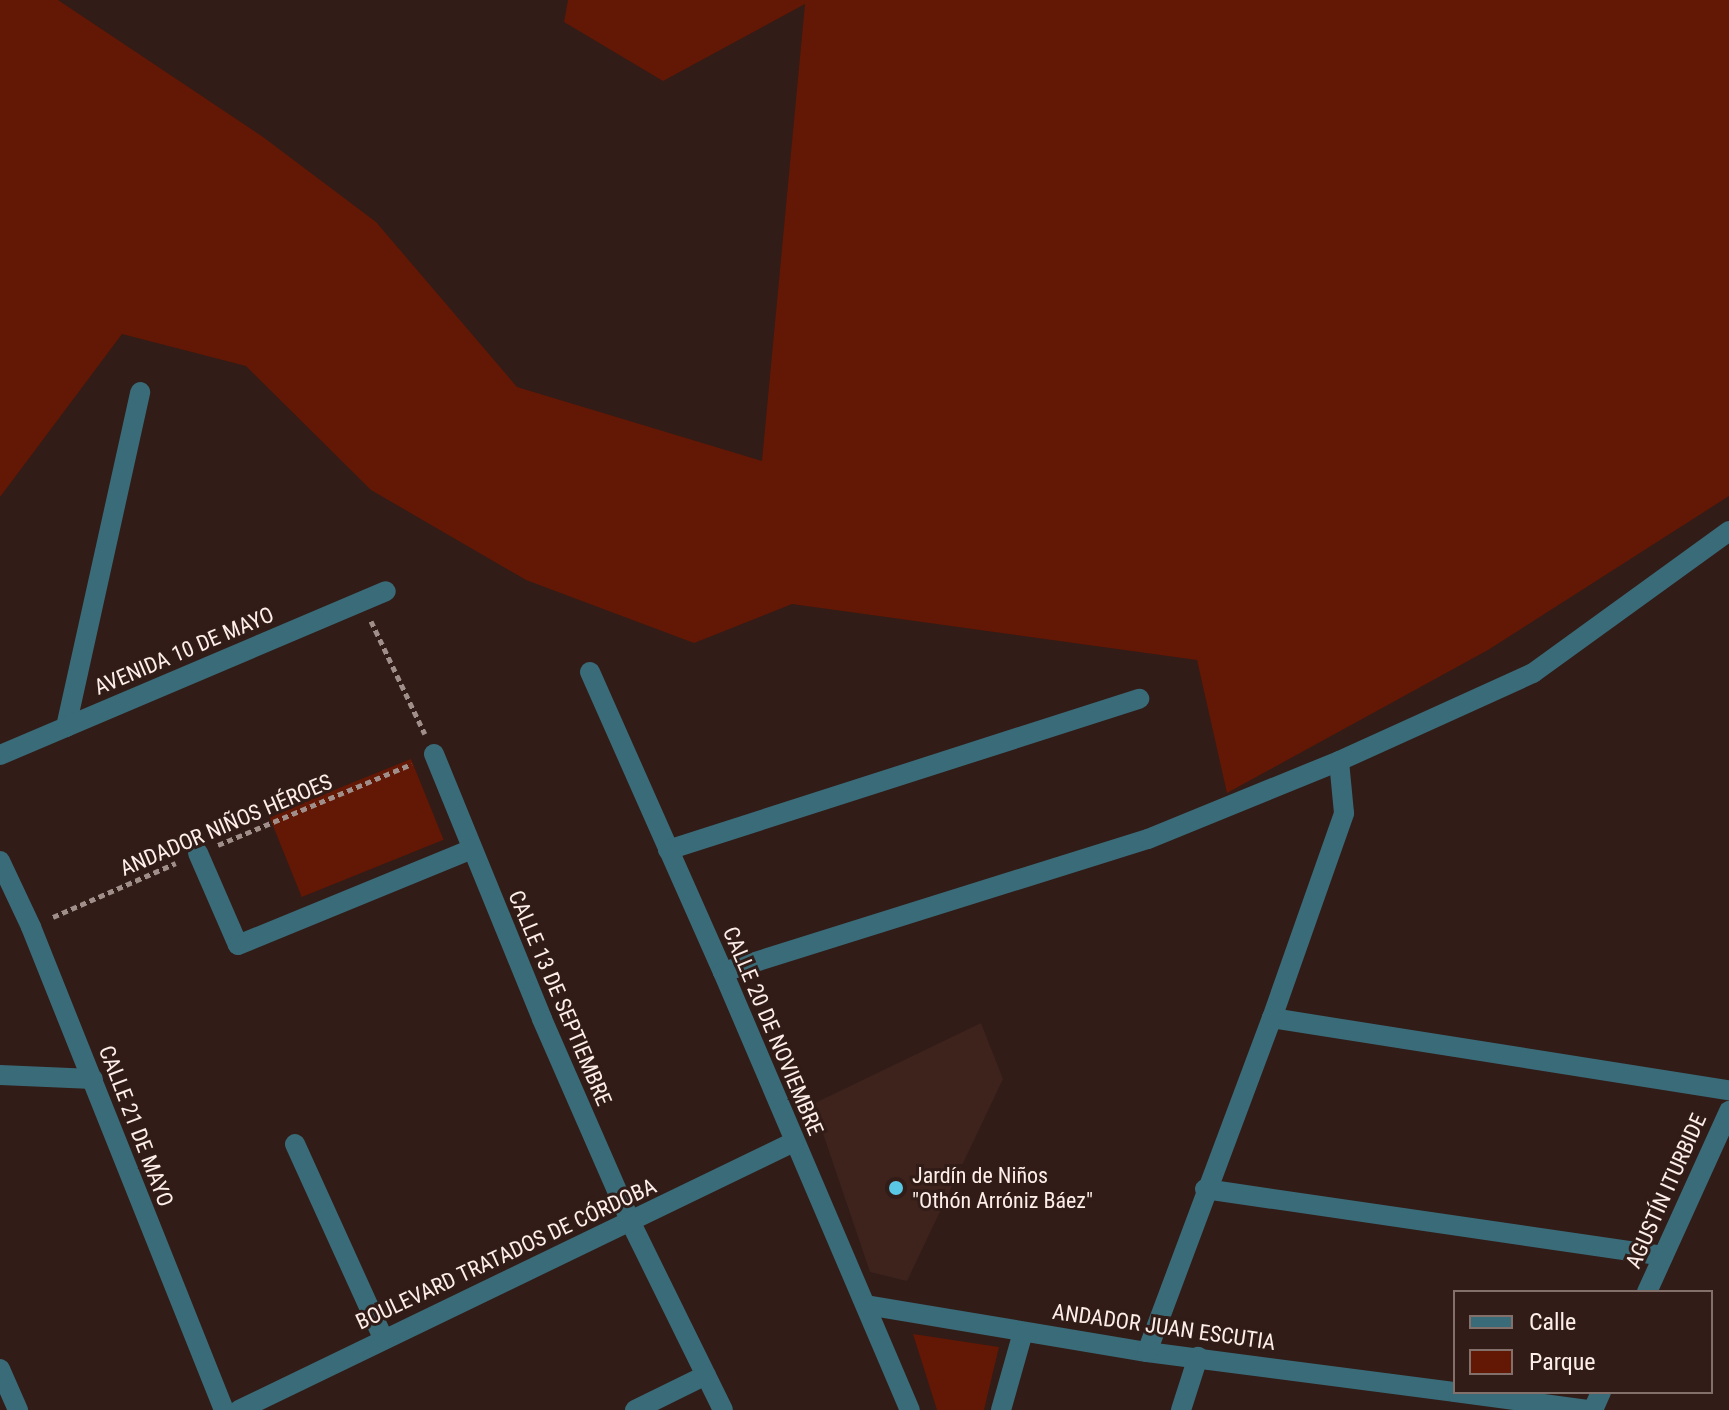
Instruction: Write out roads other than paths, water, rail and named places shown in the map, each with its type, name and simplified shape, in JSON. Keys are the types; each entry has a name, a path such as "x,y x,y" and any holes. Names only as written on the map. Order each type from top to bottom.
{"street":[{"path":"66,727 140,392"},
{"path":"723,972 1148,839 1339,761 1533,673 1729,531"},
{"name":"AVENIDA 10 DE MAYO","path":"0,755 386,591"},
{"name":"CALLE 20 DE NOVIEMBRE","path":"590,672 723,972 910,1410"},
{"path":"668,850 1139,699"},
{"name":"CALLE 13 DE SEPTIEMBRE","path":"434,754 631,1223 723,1410"},
{"path":"1147,1352 1205,1189 1272,1018 1344,813 1339,761"},
{"path":"198,853 238,945 472,849"},
{"name":"CALLE 21 DE MAYO","path":"0,861 31,927 224,1410"},
{"path":"1272,1018 1729,1090"},
{"path":"0,1075 93,1079"},
{"name":"AGUSTÍN ITURBIDE","path":"1648,1290 1729,1111"},
{"name":"BOULEVARD TRATADOS DE CÓRDOBA","path":"239,1410 794,1142"},
{"path":"295,1144 383,1338"},
{"path":"1205,1189 1663,1256"},
{"name":"ANDADOR JUAN ESCUTIA","path":"866,1305 1147,1352 1453,1392"},
{"path":"1001,1410 1023,1332"},
{"path":"1181,1410 1198,1357"},
{"path":"0,1369 18,1410"},
{"path":"635,1410 706,1375"},
{"name":"ANDADOR JUAN ESCUTIA","path":"1470,1394 1590,1410"}],"place":[{"name":"Jardín de Niños \"Othón Arróniz Báez\"","path":"896,1188"}]}
